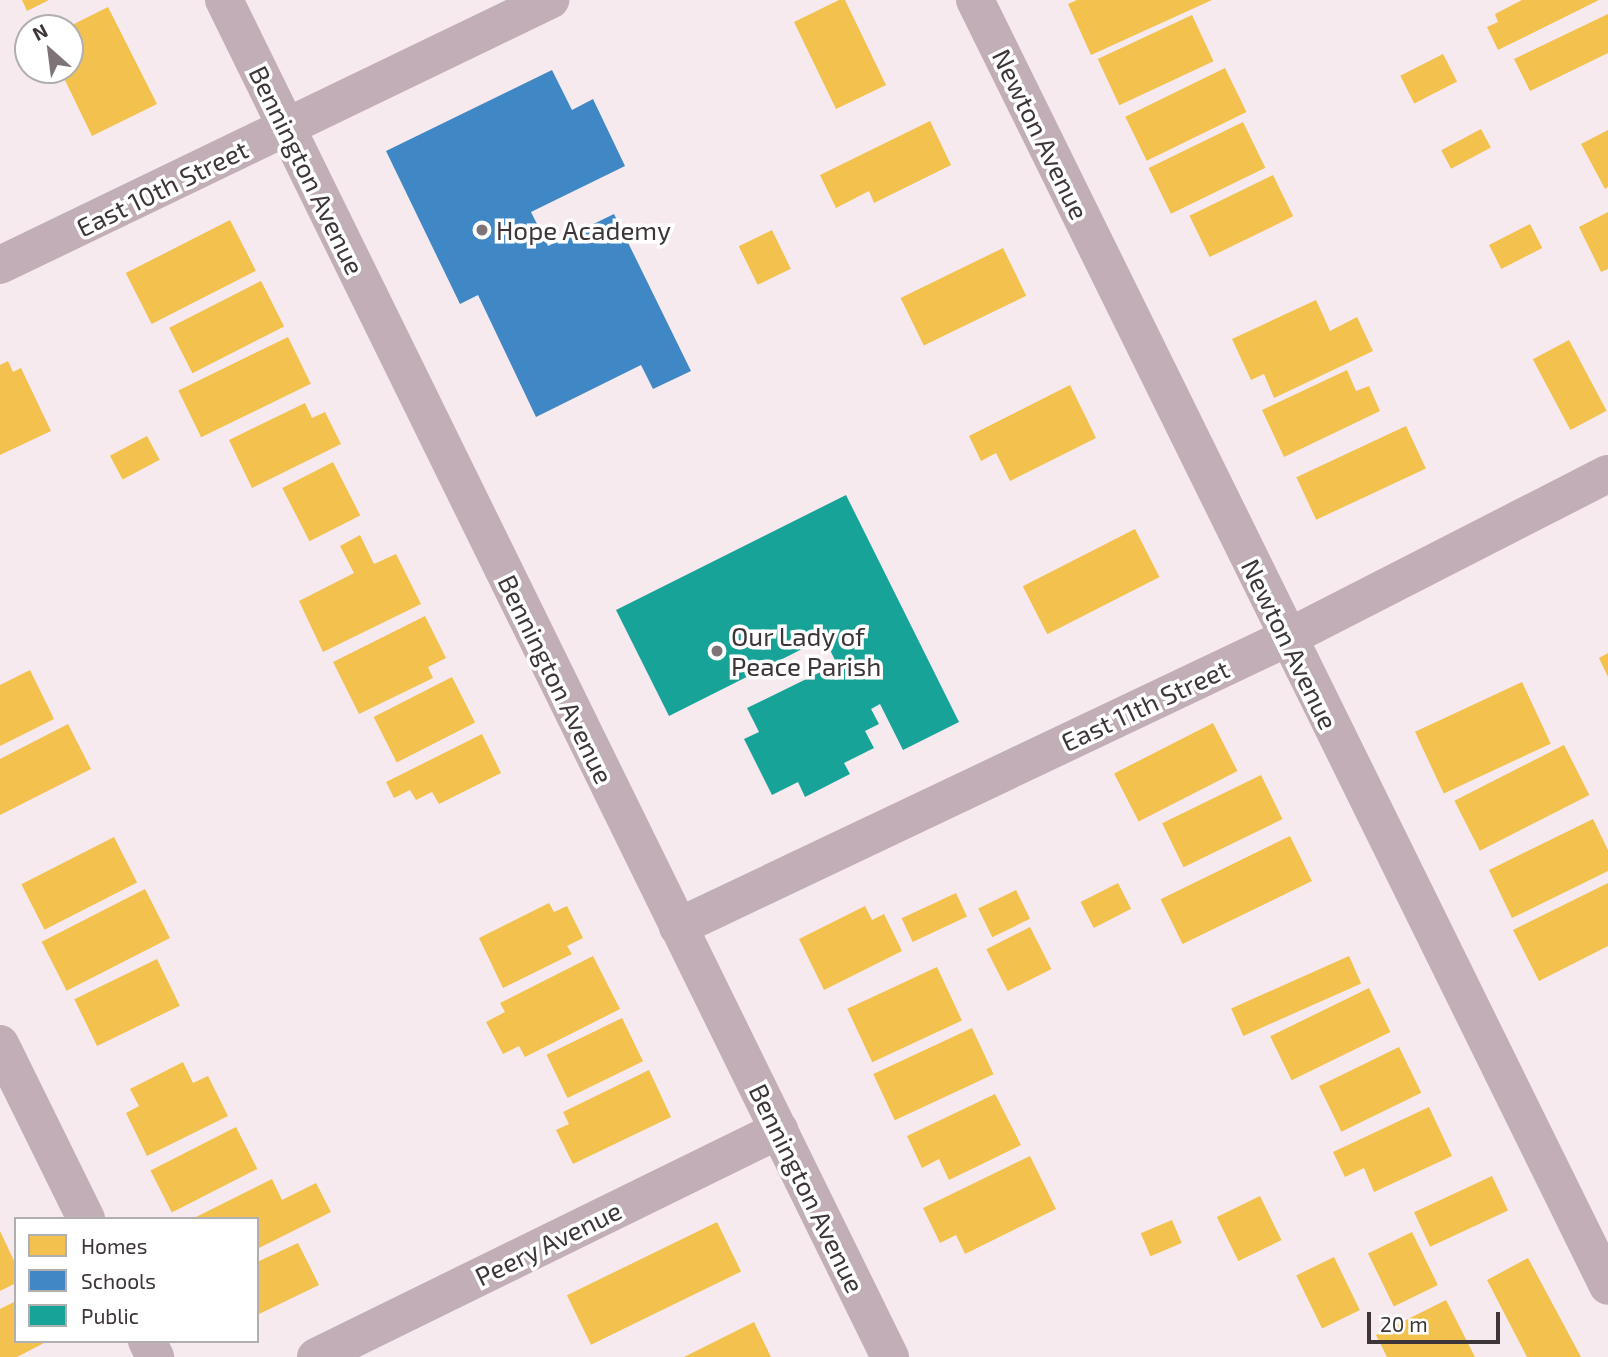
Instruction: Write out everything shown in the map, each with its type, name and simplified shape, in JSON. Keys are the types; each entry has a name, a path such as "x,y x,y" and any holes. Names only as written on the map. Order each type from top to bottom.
{"street":[{"name":"Bennington Avenue","path":"224,0 890,1357"},
{"name":"East 10th Street","path":"0,265 550,0"},
{"name":"Newton Avenue","path":"975,0 1608,1286"},
{"name":"East 11th Street","path":"678,927 1287,638 1608,474"},
{"path":"0,1044 85,1217"},
{"name":"Peery Avenue","path":"316,1357 779,1130"}],"building: Homes":[{"path":"22,0 49,0 27,11"},
{"path":"839,0 845,0 886,85 836,109 794,22"},
{"path":"1077,0 1212,0 1091,55 1068,4"},
{"path":"1522,0 1599,0 1498,50 1487,27 1498,22 1495,14"},
{"path":"108,7 157,104 92,136 67,84 84,84 84,19"},
{"path":"1608,14 1608,53 1530,91 1514,59"},
{"path":"1192,15 1214,61 1119,105 1098,59"},
{"path":"1443,54 1457,82 1414,103 1400,76"},
{"path":"1225,68 1246,112 1147,161 1125,117"},
{"path":"930,121 951,165 874,203 869,191 836,208 820,175"},
{"path":"1243,122 1265,168 1171,214 1149,168"},
{"path":"1481,129 1491,148 1451,169 1441,150"},
{"path":"1608,130 1608,187 1605,189 1581,144"},
{"path":"1273,175 1293,216 1210,257 1189,216"},
{"path":"1608,212 1608,269 1601,272 1579,227"},
{"path":"230,220 256,271 152,324 126,273"},
{"path":"1530,224 1542,248 1501,269 1489,245"},
{"path":"772,230 791,269 758,285 739,246"},
{"path":"1003,248 1026,296 924,346 901,298"},
{"path":"261,281 284,326 192,373 169,328"},
{"path":"1316,300 1330,331 1357,317 1373,351 1274,398 1264,374 1251,380 1232,339"},
{"path":"288,337 311,384 201,437 178,390"},
{"path":"1569,340 1607,411 1570,430 1533,359"},
{"path":"8,361 13,372 21,368 51,431 0,455 0,365"},
{"path":"1347,370 1356,391 1369,386 1380,411 1284,457 1262,410"},
{"path":"1070,385 1096,438 1010,481 996,453 981,461 969,436"},
{"path":"305,403 312,418 325,412 341,444 252,488 229,440"},
{"path":"1406,426 1426,469 1316,520 1296,477"},
{"path":"147,436 160,460 123,480 110,456"},
{"path":"333,462 360,515 309,541 282,488"},
{"path":"1135,529 1160,577 1047,634 1023,586"},
{"path":"360,535 374,564 396,554 421,604 323,652 299,601 354,573 340,546"},
{"path":"425,616 446,658 428,667 433,678 359,714 333,662"},
{"path":"1608,653 1608,677 1599,658"},
{"path":"30,670 54,719 0,746 0,685"},
{"path":"452,677 475,722 397,762 374,717"},
{"path":"1522,682 1551,744 1444,793 1415,732"},
{"path":"1213,723 1238,771 1139,822 1114,773"},
{"path":"68,724 91,769 0,815 0,759"},
{"path":"482,734 501,773 439,804 432,792 416,800 410,790 394,798 386,782"},
{"path":"1564,745 1589,795 1480,851 1454,801"},
{"path":"1261,775 1282,819 1184,867 1162,823"},
{"path":"1593,819 1608,850 1608,871 1512,918 1489,870"},
{"path":"1290,836 1312,881 1182,944 1161,899"},
{"path":"114,837 137,882 44,930 21,884"},
{"path":"1118,883 1131,909 1094,928 1081,902"},
{"path":"1608,883 1608,946 1539,981 1513,930"},
{"path":"145,889 170,938 67,991 42,942"},
{"path":"1016,890 1030,919 992,937 978,908"},
{"path":"956,893 967,917 913,942 902,918"},
{"path":"549,903 554,912 567,906 583,938 567,946 572,954 503,988 479,938"},
{"path":"865,906 872,920 884,914 902,951 824,990 799,939"},
{"path":"1030,927 1051,969 1008,991 986,949"},
{"path":"593,956 620,1009 525,1057 519,1046 503,1054 486,1022 505,1012 500,1003"},
{"path":"1349,956 1361,983 1243,1036 1231,1008"},
{"path":"157,959 180,1006 97,1046 74,999"},
{"path":"937,967 962,1020 872,1062 847,1009"},
{"path":"1369,988 1390,1032 1292,1080 1270,1036"},
{"path":"622,1018 643,1061 568,1098 547,1055"},
{"path":"972,1028 994,1074 895,1120 873,1074"},
{"path":"1399,1047 1421,1093 1341,1132 1319,1086"},
{"path":"183,1062 193,1083 208,1076 228,1116 147,1156 126,1113 139,1106 130,1089"},
{"path":"649,1070 671,1117 573,1164 556,1130 569,1124 563,1112"},
{"path":"995,1094 1021,1145 949,1180 939,1159 922,1168 907,1136"},
{"path":"1429,1107 1452,1156 1374,1192 1364,1168 1345,1177 1333,1152"},
{"path":"236,1127 257,1169 172,1212 150,1171"},
{"path":"1030,1156 1056,1209 965,1254 956,1235 940,1243 923,1208"},
{"path":"1492,1176 1508,1210 1430,1247 1414,1212"},
{"path":"272,1179 282,1200 316,1183 331,1212 259,1248 259,1217 196,1217"},
{"path":"1260,1196 1281,1240 1238,1261 1217,1217"},
{"path":"1172,1220 1182,1243 1150,1256 1141,1233"},
{"path":"717,1222 741,1271 591,1345 567,1295"},
{"path":"0,1231 14,1261 14,1284 0,1291"},
{"path":"1412,1232 1438,1285 1394,1307 1368,1253"},
{"path":"298,1243 319,1285 259,1314 259,1261"},
{"path":"1334,1257 1360,1310 1322,1328 1296,1275"},
{"path":"1528,1258 1581,1357 1527,1357 1487,1280"},
{"path":"1446,1300 1475,1357 1387,1357 1376,1335"},
{"path":"14,1302 14,1343 44,1343 17,1357 0,1357 0,1309"},
{"path":"754,1322 771,1357 684,1357"}],"building: Schools":[{"name":"Hope Academy","path":"552,70 572,110 593,99 625,166 531,212 548,246 614,214 691,371 653,389 641,365 536,417 478,295 460,304 386,151"}],"building: Public":[{"name":"Our Lady of Peace Parish","path":"846,495 959,722 903,750 880,704 871,709 879,724 865,731 874,748 844,763 850,774 805,797 798,782 772,795 744,739 759,732 747,708 837,664 824,638 669,716 616,610"}],"place":[{"name":"Hope Academy","path":"482,230"},
{"name":"Our Lady of Peace Parish","path":"717,651"}]}
